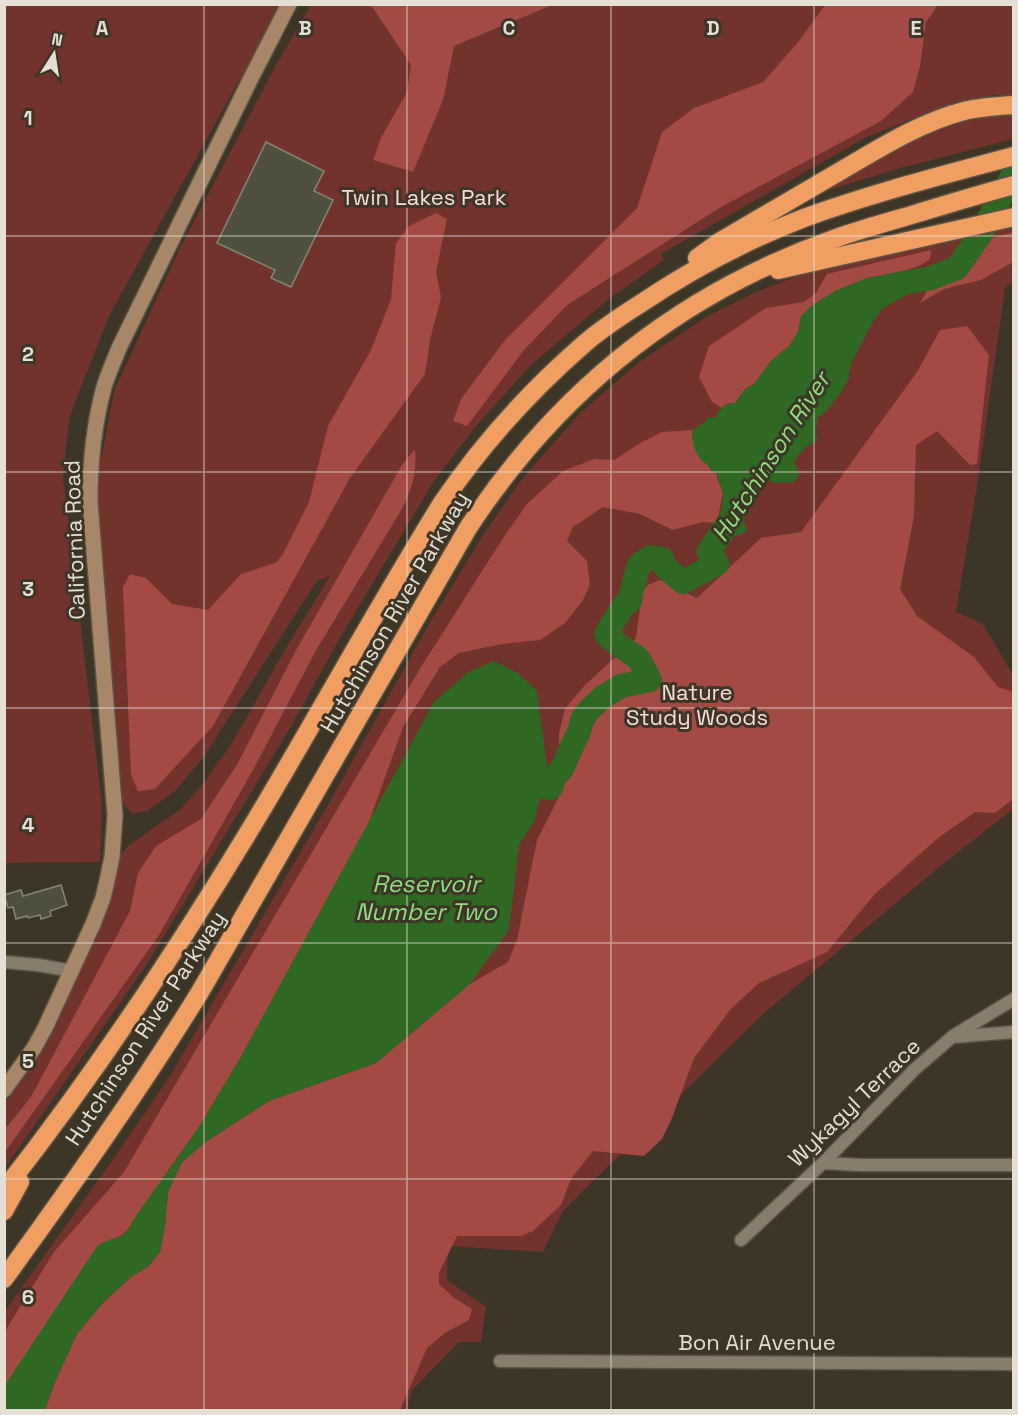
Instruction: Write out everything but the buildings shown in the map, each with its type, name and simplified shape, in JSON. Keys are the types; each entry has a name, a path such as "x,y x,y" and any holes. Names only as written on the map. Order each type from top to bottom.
{"highway":[{"path":"653,295 718,242 916,129 955,114 981,108 1014,105"},
{"name":"Hutchinson River Parkway","path":"4,1190 106,1053 264,807 430,522 465,470 514,411 593,337 653,295 730,251 804,218 850,202 1014,156"},
{"name":"Hutchinson River Parkway","path":"4,1279 174,1035 250,908 456,548 496,488 525,450 557,415 609,366 666,323 745,277 832,239 1014,184"},
{"path":"745,277 1010,218"},
{"path":"4,1211 42,1141"}],"main road":[{"name":"California Road","path":"4,1090 34,1048 72,971 103,898 112,857 115,815 90,502 93,448 105,386 119,348 289,4"}],"street":[{"path":"4,962 72,971"},
{"path":"952,1036 1014,999"},
{"name":"Wykagyl Terrace","path":"741,1240 823,1163 915,1069 952,1036 1014,1032"},
{"path":"823,1163 1014,1165"},
{"name":"Bon Air Avenue","path":"500,1361 1014,1364"}],"green space":[{"path":"4,5 281,5 109,316 69,418 63,476 102,805 100,862 5,863"},
{"name":"Twin Lakes Park","path":"311,5 1013,5 1013,96 994,95 929,112 865,138 661,254 664,260 610,298 532,364 477,425 434,481 340,638 292,725 145,967 5,1168 5,1100 54,1030 103,917 121,854 129,845 181,809 203,784 232,743 330,576 317,581 203,758 175,791 147,811 133,814 122,803 98,513 99,470 114,391 180,248 276,65"},
{"path":"366,5 552,5 454,46 443,100 413,172 373,160 381,138 407,92 411,65 373,8"},
{"path":"825,5 938,5 926,22 920,66 913,92 881,121 721,207 567,305 524,350 467,426 453,421 461,399 505,340 637,208 662,132 694,108 763,82 799,41"},
{"path":"1013,111 1013,139 897,169 826,191 825,185 959,119"},
{"path":"436,213 447,219 436,272 441,297 430,340 425,374 350,478 213,726 155,789 138,791 131,775 123,587 130,574 146,578 172,604 208,610 241,574 275,563 282,556 309,502 328,426 371,350 391,299 396,243 409,226"},
{"name":"Nature Study Woods","path":"1013,224 1013,282 1005,288 977,486 956,612 983,624 1013,675 1013,809 943,864 763,1014 563,1211 543,1252 448,1246 447,1280 486,1307 481,1342 459,1342 412,1390 406,1410 5,1410 5,1311 170,1076 329,803 430,622 485,532 522,479 580,413 638,363 706,317 756,292 816,269"},
{"path":"1013,232 1013,262 981,280 944,289 920,303 929,287 947,281 962,268 971,252 986,240"},
{"path":"931,250 930,259 921,265 867,278 837,290 813,305 801,316 798,332 790,345 771,361 754,384 745,389 735,403 726,404 722,408 712,402 699,377 709,346 766,308 804,302 816,293 827,274"},
{"path":"967,326 989,355 977,464 970,465 937,431 916,445 914,516 900,589 917,616 974,657 998,687 1013,692 1013,799 995,813 975,812 938,838 874,895 827,952 759,983 730,1010 694,1058 662,1139 644,1156 593,1151 571,1179 561,1205 533,1231 521,1236 457,1236 439,1273 439,1284 454,1298 472,1309 469,1320 445,1333 427,1348 400,1410 45,1410 77,1334 102,1304 131,1277 149,1266 160,1252 168,1192 182,1162 207,1141 269,1101 376,1063 470,984 508,962 517,940 537,840 559,797 559,733 565,709 584,686 636,638 642,592 648,585 660,580 697,598 761,538 801,532 917,372 940,330"},
{"path":"693,430 692,437 711,471 717,474 723,492 717,523 703,522 673,530 640,514 603,507 573,527 567,541 587,561 590,584 583,600 565,623 540,640 502,644 459,653 440,667 403,727 369,822 242,1055 199,1127 127,1230 122,1235 109,1240 5,1385 5,1331 54,1252 124,1172 421,667 527,504 563,471 594,459 614,460 662,432"},
{"path":"415,449 413,480 402,509 315,652 253,770 159,935 5,1152 5,1129 31,1097 130,911 138,873 156,846 201,819 238,763 295,652 402,465"}],"water":[{"path":"903,271 914,272 886,303 871,325 853,360 849,378 842,391 826,412 818,417 817,440 805,448 794,461 799,475 794,482 777,483 767,480 762,482 751,500 741,504 746,532 715,544 713,539 723,493 717,474 700,459 694,447 693,430 707,418 716,417 726,404 735,403 745,389 754,384 771,361 790,345 798,332 801,316 813,305 837,290 867,278"},
{"name":"Reservoir Number Two","path":"494,661 518,673 537,691 548,774 534,822 519,845 509,930 470,984 376,1063 269,1101 207,1141 182,1162 168,1192 160,1252 149,1266 131,1277 102,1304 77,1334 45,1410 5,1410 5,1385 98,1245 122,1236 129,1229 199,1127 242,1055 434,702 467,673"}],"waterway":[{"name":"Hutchinson River","path":"878,297 903,283 931,278 957,268 980,235 1014,173"},
{"name":"Hutchinson River","path":"543,787 551,788 554,778 562,769 582,720 589,710 603,697 621,686 650,680 639,659 606,634 624,605 630,601 639,565 651,557 662,559 665,567 683,582 717,564 709,551 733,516"}]}
